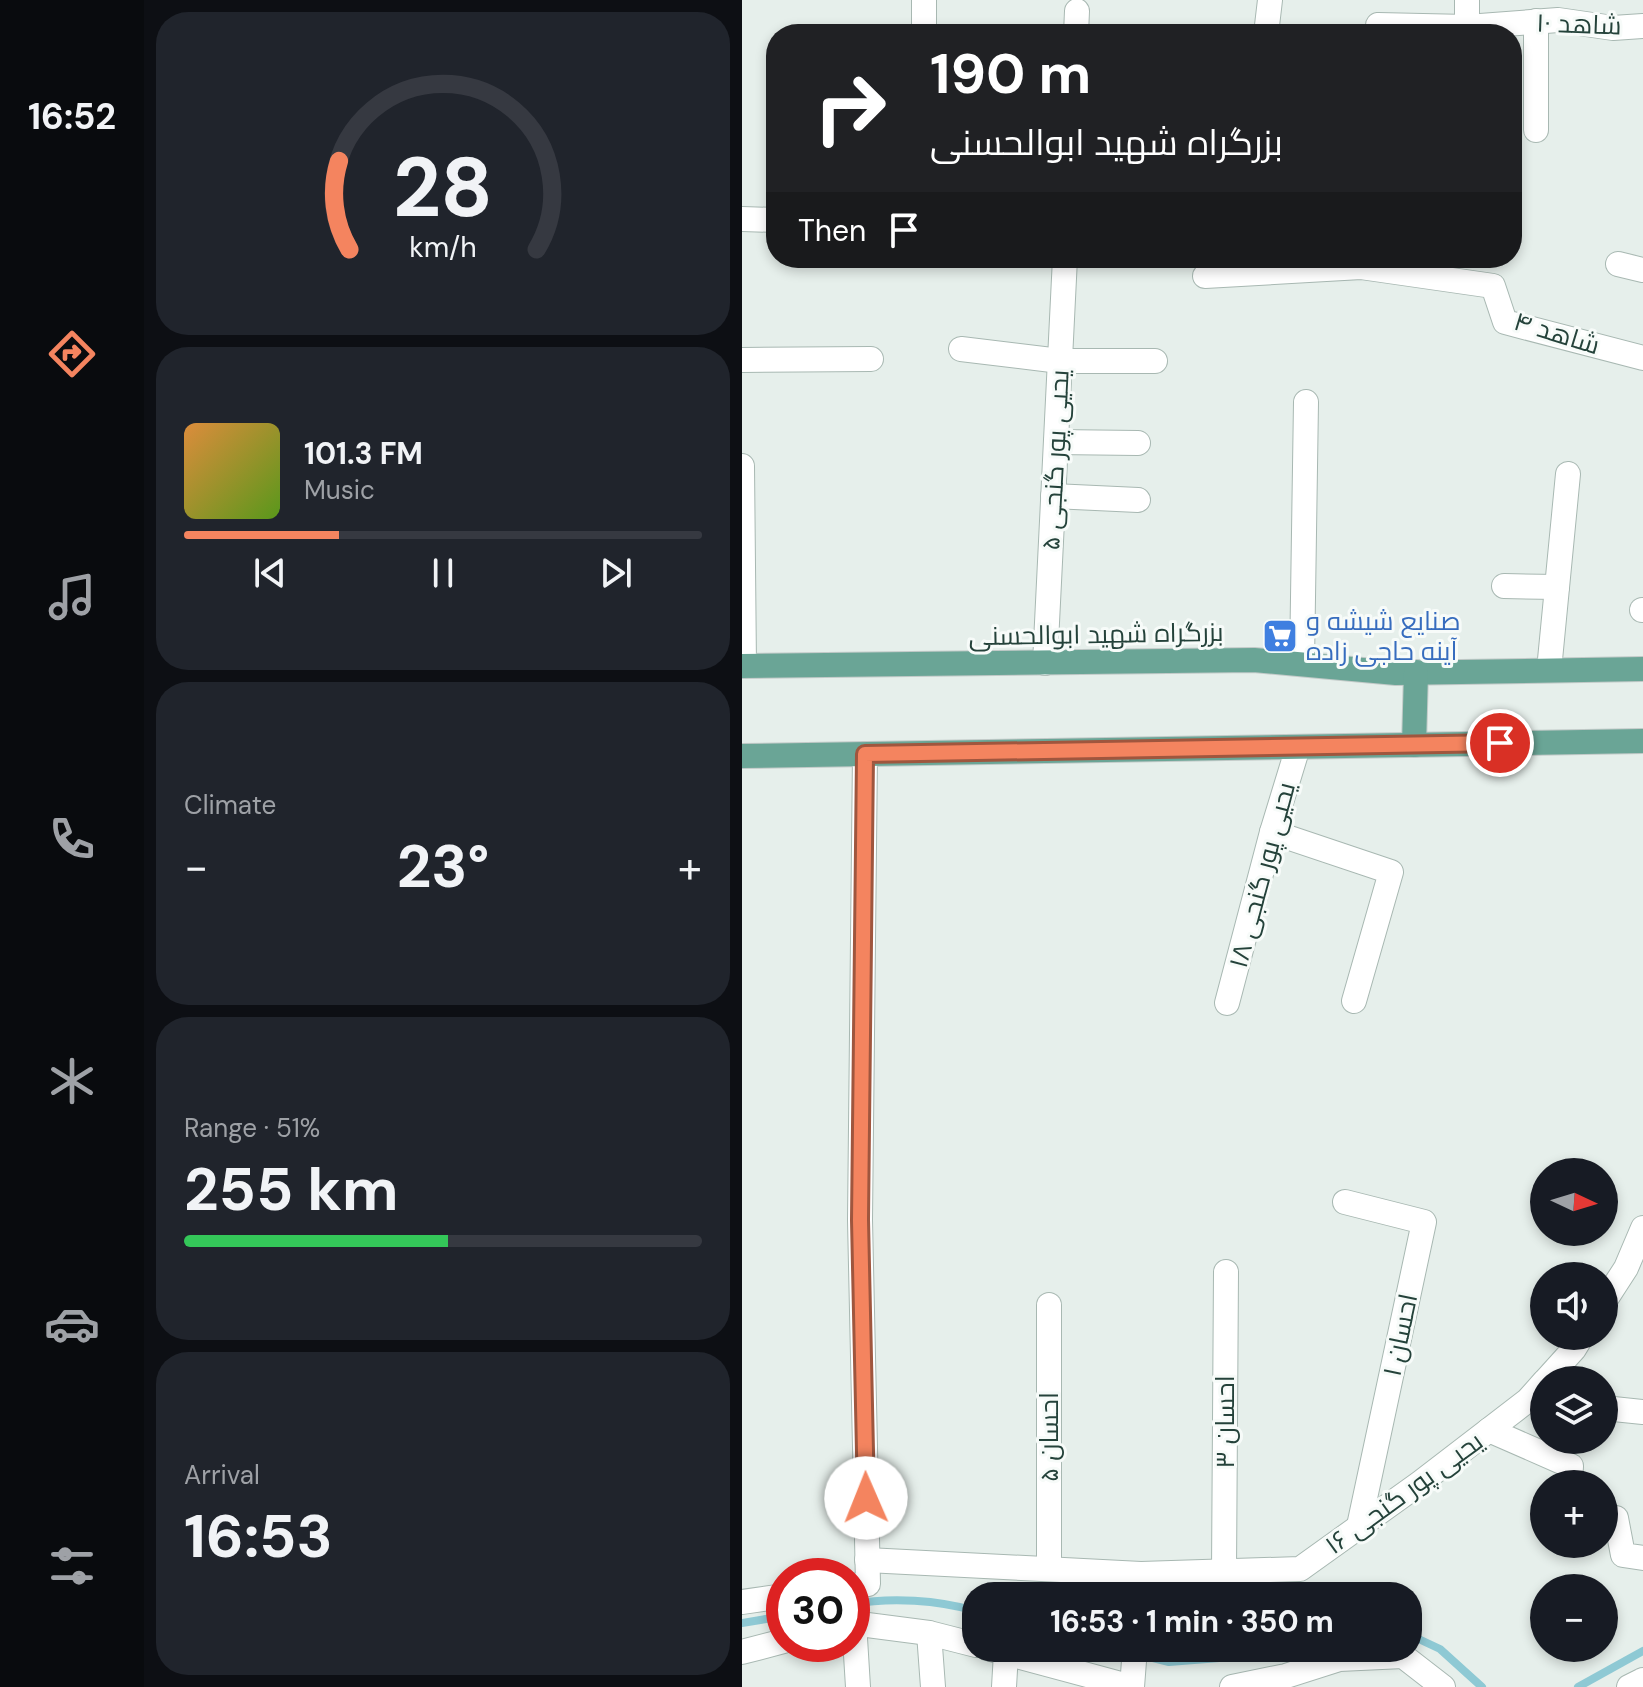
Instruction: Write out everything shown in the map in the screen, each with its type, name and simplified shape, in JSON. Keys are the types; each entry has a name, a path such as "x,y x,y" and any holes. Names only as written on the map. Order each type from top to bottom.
{"main road":[{"name":"بزرگراه شهید ابوالحسنی","path":"743,666 1254,660 1373,672 1643,669"},
{"path":"1414,745 1416,672"},
{"path":"742,756 1643,741"}],"street":[{"path":"924,0 924,24"},
{"path":"1267,24 1270,0"},
{"path":"1467,0 1467,24"},
{"name":"شاهد ۱۰","path":"1502,24 1558,20 1613,28 1643,26"},
{"path":"1536,21 1536,130"},
{"path":"742,219 766,220"},
{"path":"1618,264 1643,270"},
{"name":"یحیی پور گنجی ۵","path":"1045,663 1065,268"},
{"name":"شاهد ۴","path":"1205,276 1344,268"},
{"name":"شاهد ۴","path":"1368,268 1493,286 1505,322 1643,358"},
{"path":"961,349 1060,361 1155,361"},
{"path":"742,360 871,359"},
{"path":"1302,663 1306,402"},
{"path":"1056,442 1138,443"},
{"path":"742,466 743,666"},
{"path":"1549,670 1568,474"},
{"path":"1053,496 1138,500"},
{"path":"1504,586 1557,587"},
{"name":"یحیی پور گنجی ۱۸","path":"1227,1003 1298,747"},
{"path":"862,1558 860,1220 865,754"},
{"path":"1272,832 1391,872 1354,1001"},
{"name":"احسان ۱","path":"1345,1202 1424,1222 1359,1526"},
{"path":"1618,1280 1643,1228"},
{"name":"احسان ۳","path":"1224,1571 1226,1272"},
{"name":"احسان ۵","path":"1049,1305 1049,1569"},
{"name":"یحیی پور گنجی ۱۶","path":"1561,1366 1573,1350"},
{"name":"یحیی پور گنجی ۱۶","path":"1158,1582 1224,1571 1300,1569 1530,1399"},
{"path":"1618,1409 1643,1412"},
{"path":"1489,1430 1571,1466 1571,1470"},
{"path":"1618,1529 1623,1555 1643,1558"},
{"name":"یحیی پور گنجی ۱۶","path":"870,1577 1049,1569 1123,1582"},
{"path":"742,1602 766,1599"},
{"path":"870,1625 929,1633 962,1641"},
{"path":"929,1633 933,1687"},
{"path":"742,1652 766,1646"},
{"path":"1232,1687 1286,1676 1339,1659 1403,1656 1443,1687"},
{"path":"856,1662 858,1687"},
{"path":"999,1662 1004,1687"},
{"path":"1041,1662 1132,1687 1134,1662"}],"waterway":[{"path":"870,1602 914,1601 962,1608"},
{"path":"742,1623 766,1619"},
{"path":"1422,1641 1440,1649 1482,1687"},
{"path":"1578,1687 1643,1651"}],"place":[{"name":"صنایع شیشه و آینه حاجی زاده","path":"1280,636"}],"route":[{"path":"866,1498 860,1220 865,754 1500,743"}]}
